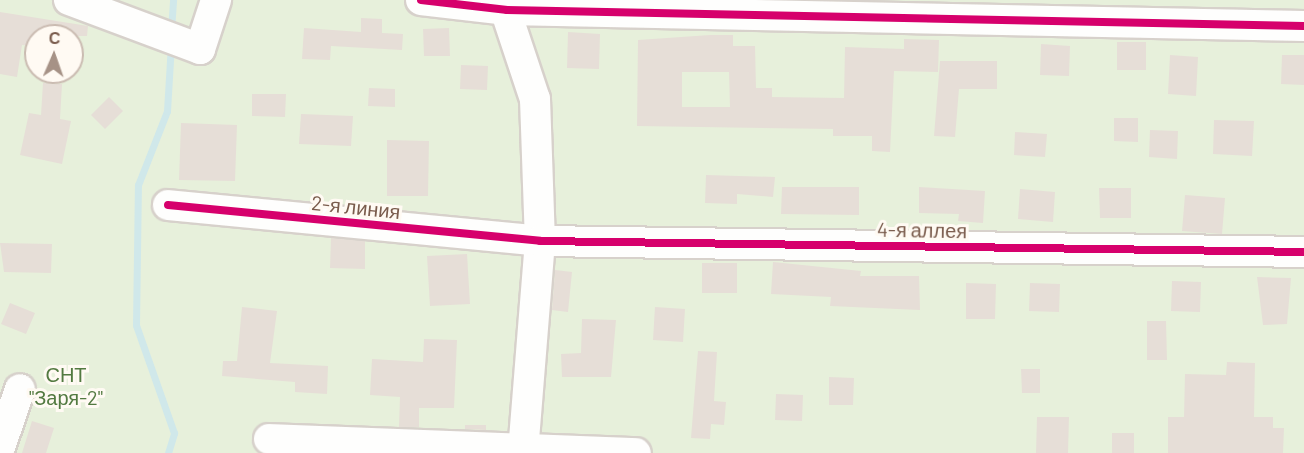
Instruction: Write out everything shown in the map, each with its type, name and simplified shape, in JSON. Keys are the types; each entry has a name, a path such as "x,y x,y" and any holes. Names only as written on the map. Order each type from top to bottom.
{"street":[{"path":"69,0 200,49 216,0"},
{"path":"421,0 504,5 1304,26"},
{"path":"504,5 535,99 540,241 523,451"},
{"name":"2-я линия","path":"168,205 540,241"},
{"name":"4-я аллея","path":"540,241 1304,252"},
{"path":"0,447 20,389"},
{"path":"269,439 523,451 636,453"}],"green space":[{"name":"СНТ \"Заря-2\"","path":"0,0 1304,0 1304,453 0,453"}],"building":[{"path":"0,12 75,24 24,24 24,45 22,45 17,77 0,74"},
{"path":"361,18 382,19 382,33 403,34 402,50 331,46 330,60 302,59 304,28 361,32"},
{"path":"84,25 88,26 87,36 84,36"},
{"path":"449,28 450,56 424,56 423,29"},
{"path":"568,32 600,34 599,69 567,68"},
{"path":"733,35 733,46 755,46 756,88 772,88 772,97 844,98 845,47 904,49 904,39 939,40 938,72 894,71 890,152 872,151 872,136 833,136 833,129 637,126 638,40","holes":["682,72 729,72 730,107 682,107"]},
{"path":"1117,42 1146,42 1146,70 1117,70"},
{"path":"1041,44 1070,46 1069,76 1040,75"},
{"path":"1170,55 1198,57 1196,96 1168,94"},
{"path":"1282,55 1304,55 1304,85 1281,84"},
{"path":"940,61 997,61 997,89 959,89 955,137 934,136"},
{"path":"461,65 488,66 487,90 460,89"},
{"path":"43,84 62,84 60,119 71,121 62,164 20,155 29,113 41,115"},
{"path":"369,88 395,89 395,107 368,106"},
{"path":"252,94 286,94 285,117 252,116"},
{"path":"109,97 123,111 105,129 91,115"},
{"path":"301,114 353,116 351,146 299,144"},
{"path":"1114,118 1138,118 1138,142 1114,141"},
{"path":"1214,120 1254,121 1252,156 1213,154"},
{"path":"181,123 237,125 235,181 179,180"},
{"path":"1150,130 1178,131 1177,159 1149,157"},
{"path":"1015,132 1047,134 1045,157 1014,155"},
{"path":"387,140 429,141 428,196 387,196"},
{"path":"706,175 775,177 773,197 737,194 737,204 705,203"},
{"path":"782,187 859,187 859,215 781,214"},
{"path":"919,187 985,191 983,223 958,221 959,214 919,213"},
{"path":"1099,188 1131,188 1131,218 1100,218"},
{"path":"1020,189 1055,192 1053,222 1018,219"},
{"path":"1185,195 1225,198 1222,234 1182,231"},
{"path":"331,238 365,241 365,269 330,268"},
{"path":"0,243 52,244 51,273 4,272"},
{"path":"467,254 470,304 430,306 427,256"},
{"path":"773,262 861,271 860,276 919,276 920,310 830,306 831,297 771,294"},
{"path":"702,263 737,263 737,293 702,293"},
{"path":"555,270 572,272 568,312 552,310"},
{"path":"1257,277 1291,278 1287,324 1263,325"},
{"path":"1172,281 1201,282 1200,312 1171,311"},
{"path":"966,283 996,284 995,319 966,319"},
{"path":"1030,283 1060,284 1059,312 1029,311"},
{"path":"10,303 35,313 26,334 1,324"},
{"path":"242,307 277,311 270,363 328,366 327,394 295,392 295,382 222,376 223,361 237,361"},
{"path":"655,307 685,309 683,342 653,340"},
{"path":"582,319 616,320 611,377 562,377 561,354 581,353"},
{"path":"1147,321 1166,321 1167,360 1147,360"},
{"path":"424,339 457,340 454,408 419,408 419,427 399,427 400,397 370,395 372,359 423,362"},
{"path":"698,351 717,352 714,401 726,402 724,425 711,424 710,439 691,438"},
{"path":"1227,362 1255,363 1254,417 1273,417 1273,428 1284,428 1283,453 1168,453 1168,417 1184,417 1185,374 1226,375"},
{"path":"1021,369 1040,369 1040,393 1022,393"},
{"path":"829,377 854,378 853,405 829,405"},
{"path":"776,394 803,395 802,421 775,420"},
{"path":"1037,417 1069,417 1068,453 1036,453"},
{"path":"32,421 54,428 46,453 22,453"},
{"path":"465,425 486,425 486,430 465,429"},
{"path":"1112,433 1134,433 1134,453 1112,453"}],"waterway":[{"path":"171,30 173,0"},
{"path":"168,453 174,433 136,325 138,185 167,111 171,44"}],"cycle path":[{"path":"421,0 507,10 1304,26"},
{"path":"168,205 540,241 1304,252"}]}
